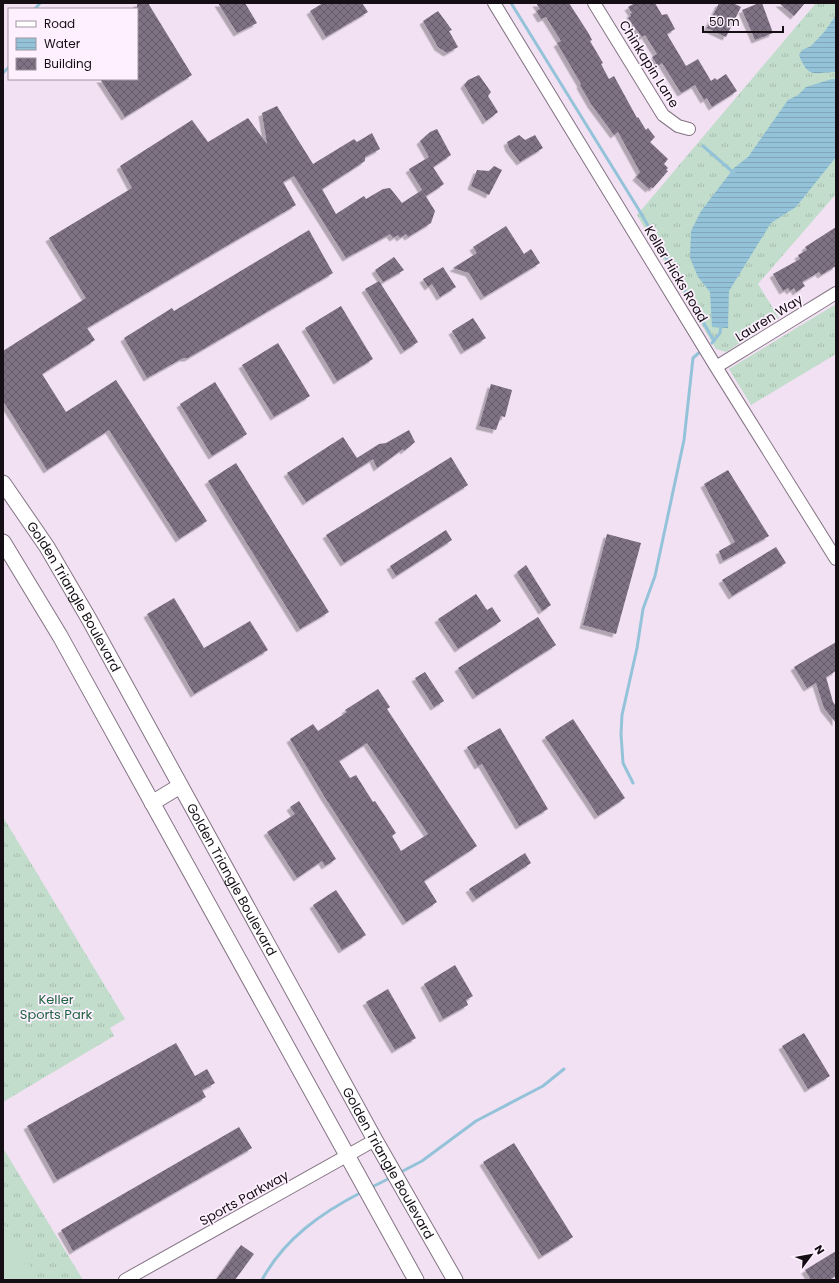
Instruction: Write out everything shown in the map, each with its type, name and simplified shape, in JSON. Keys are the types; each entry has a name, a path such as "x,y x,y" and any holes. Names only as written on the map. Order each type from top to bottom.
{"main road":[{"name":"Golden Triangle Boulevard","path":"3,483 50,552 89,620 455,1280"},
{"path":"3,542 60,636 416,1280"},
{"path":"152,803 180,786"}],"street":[{"name":"Keller Hicks Road","path":"494,3 716,367 836,559"},
{"name":"Chinkapin Lane","path":"594,3 663,114 678,126 689,130"},
{"name":"Lauren Way","path":"716,367 836,293"},
{"name":"Sports Parkway","path":"125,1280 350,1162 376,1140"}],"green space":[{"path":"816,3 836,3 836,194 758,284 779,318 726,352 716,349 637,215"},
{"path":"836,304 836,354 751,405 729,369"},
{"name":"Keller Sports Park","path":"3,817 125,1019 110,1028 114,1036 3,1102"},
{"path":"3,1148 83,1280 3,1280"},
{"path":"3,1223 36,1275 28,1280 3,1280"}],"water":[{"path":"836,15 836,72 813,73 806,68 799,55 802,50 811,46 825,31"},
{"path":"836,79 836,157 796,207 771,223 729,291 728,328 712,327 710,292 698,277 690,258 691,231 701,211 734,168 748,157 788,100 798,95 806,87"}],"building":[{"path":"137,3 148,3 192,75 125,117 101,80 138,80"},
{"path":"218,3 245,3 257,23 237,33"},
{"path":"323,3 362,3 368,12 326,37 310,11"},
{"path":"536,3 569,3 589,34 592,40 590,41 603,63 601,64 609,79 614,76 637,118 638,117 646,130 648,128 655,137 650,142 668,159 664,164 668,168 666,170 668,171 653,188 651,187 649,189 636,177 640,172 618,132 614,135 591,104 557,43 561,41 546,17 541,19 536,11 540,9"},
{"path":"635,3 655,3 662,15 667,14 675,29 667,34 686,66 698,59 711,81 715,78 717,80 726,74 737,91 712,107 707,98 704,100 695,85 681,93 662,63 658,66 652,57 657,54 645,35 642,37 628,18 632,13 628,7"},
{"path":"719,3 733,3 741,7 726,37 707,28"},
{"path":"762,3 773,33 755,40 742,10"},
{"path":"779,3 805,3 794,16"},
{"path":"438,11 452,30 449,31 458,47 447,53 438,47 423,21"},
{"path":"479,75 491,92 488,96 498,112 486,121 464,85 468,80"},
{"path":"277,106 313,164 354,139 357,142 372,133 380,149 365,157 365,161 322,189 336,214 364,196 366,199 383,189 390,188 402,203 422,190 435,211 431,223 408,237 406,234 400,238 398,235 393,238 390,234 346,258 294,176 283,182 296,205 87,328 95,340 42,374 66,412 116,380 207,521 179,539 109,430 47,470 3,401 3,351 86,298 49,238 132,188 120,166 192,120 208,142 248,118 267,144 262,113"},
{"path":"437,129 451,155 433,167 444,184 426,196 409,169 429,157 420,141 430,132"},
{"path":"519,135 525,140 535,135 543,148 520,162 509,148 507,142"},
{"path":"494,166 502,170 489,195 471,186 477,170 489,171"},
{"path":"506,226 524,254 531,249 540,263 484,297 469,273 453,268 477,253 473,247"},
{"path":"836,227 836,266 821,275 819,272 802,282 805,286 796,292 794,288 790,291 788,288 783,291 773,274 800,259 798,255 807,250 805,247"},
{"path":"309,230 333,273 188,358 183,358 147,378 124,338 172,308 174,311"},
{"path":"394,257 404,270 383,282 375,270"},
{"path":"443,267 456,287 440,297 432,284 428,287 423,279"},
{"path":"379,281 418,342 404,351 365,289"},
{"path":"341,306 373,359 337,381 305,328"},
{"path":"473,318 486,338 464,351 452,331"},
{"path":"278,343 310,396 274,417 242,365"},
{"path":"215,382 247,434 212,456 180,404"},
{"path":"491,384 512,390 505,417 501,416 496,430 479,426"},
{"path":"409,430 415,442 404,451 403,449 377,468 373,459 306,502 287,473 343,437 357,458 379,444 386,443"},
{"path":"451,457 468,485 344,563 326,535"},
{"path":"236,463 329,612 300,629 208,481"},
{"path":"728,470 769,536 723,561 719,551 735,542 704,484"},
{"path":"446,530 452,540 396,576 390,566"},
{"path":"607,534 641,543 616,634 583,625"},
{"path":"776,547 786,563 732,596 722,580"},
{"path":"526,565 551,605 542,611 517,572"},
{"path":"476,594 487,610 492,607 501,621 458,649 438,619"},
{"path":"174,598 204,648 250,621 268,650 194,694 147,614"},
{"path":"538,617 556,645 476,696 458,668"},
{"path":"836,642 836,671 826,677 833,702 836,706 836,723 824,708 816,683 807,688 794,667"},
{"path":"425,672 444,701 434,707 415,678"},
{"path":"378,689 390,707 387,709 477,846 424,881 437,902 406,922 324,796 290,739 313,724 318,731 347,712 345,710","holes":["367,743 428,834 401,851 392,836 396,833 375,801 373,802 356,775 350,778 339,761"]},
{"path":"573,719 625,798 598,816 545,737"},
{"path":"500,728 548,809 519,826 482,764 478,766 467,747"},
{"path":"299,801 336,859 325,866 322,861 297,878 267,832 295,814 290,807"},
{"path":"525,853 531,863 476,899 469,889"},
{"path":"336,890 366,935 342,950 313,905"},
{"path":"455,965 473,996 466,1000 468,1005 443,1019 424,984"},
{"path":"388,989 416,1038 395,1050 366,1002"},
{"path":"804,1033 830,1076 808,1089 782,1046"},
{"path":"176,1043 195,1076 207,1069 215,1083 202,1090 206,1097 57,1180 27,1126"},
{"path":"239,1127 252,1148 73,1251 61,1230"},
{"path":"514,1143 573,1237 542,1256 483,1162"},
{"path":"241,1245 254,1254 235,1280 216,1280"},
{"path":"836,1251 836,1276 829,1280 811,1280 805,1270"}],"waterway":[{"path":"36,8 40,3"},
{"path":"511,3 639,210 714,341"},
{"path":"3,73 8,68"},
{"path":"703,146 734,173"},
{"path":"712,343 720,333 721,324"},
{"path":"633,783 623,763 621,734 622,715 637,648 643,609 655,576 684,440 693,358 701,351"},
{"path":"399,1173 422,1161 476,1121 543,1086 564,1069"},
{"path":"370,1188 392,1177"},
{"path":"262,1280 281,1252 305,1228 332,1209 362,1192"}]}
